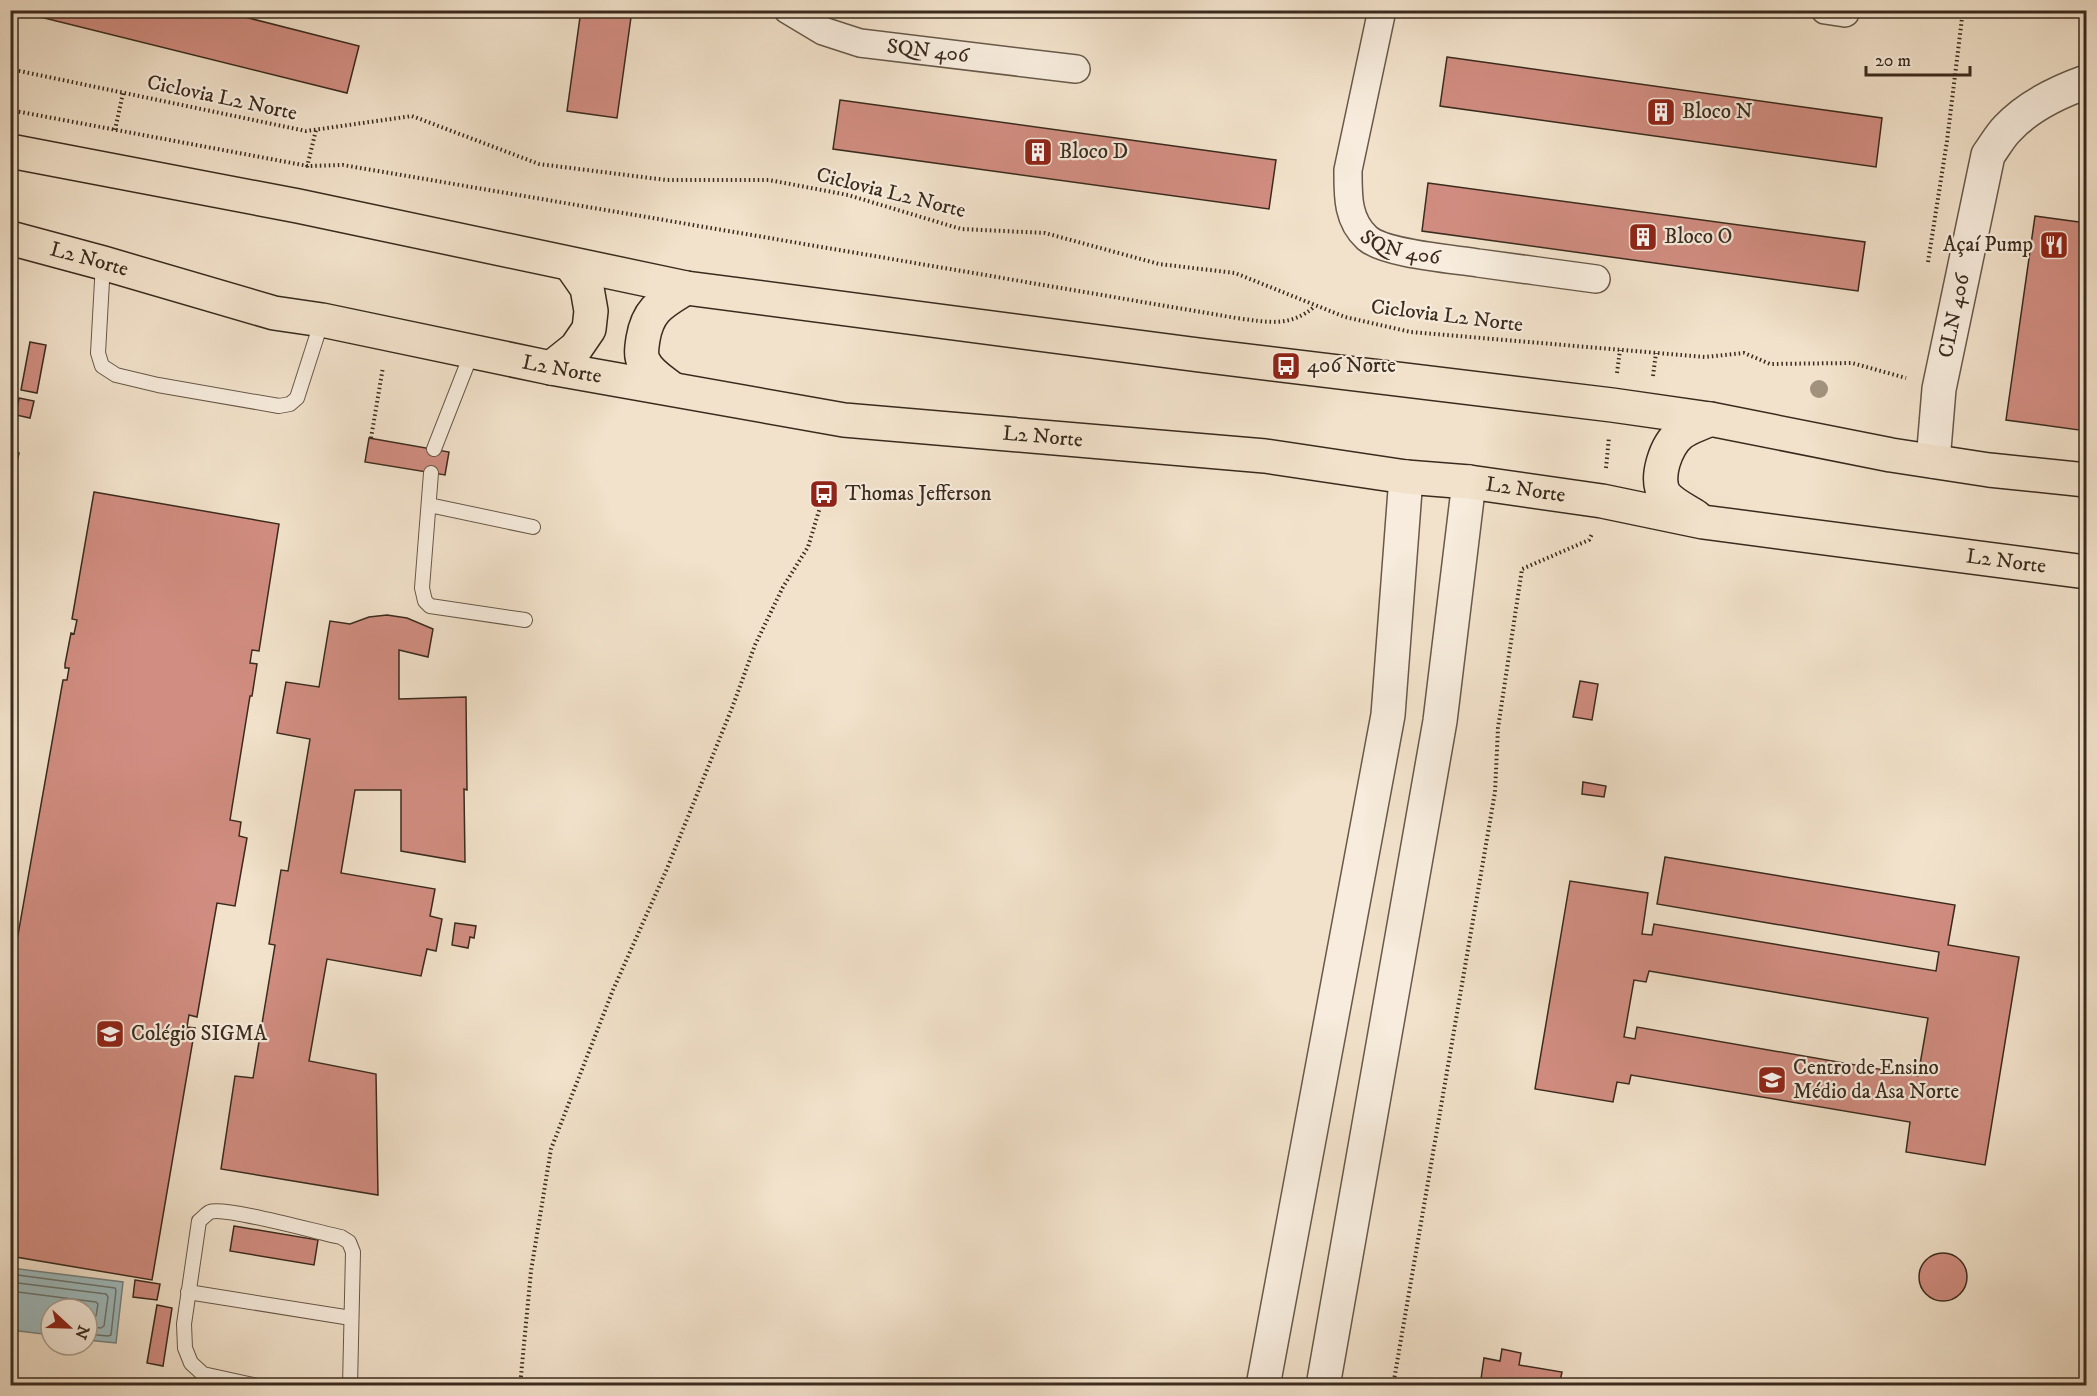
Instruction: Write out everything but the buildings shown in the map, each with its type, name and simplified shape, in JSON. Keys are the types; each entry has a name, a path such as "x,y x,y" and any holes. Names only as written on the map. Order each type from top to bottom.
{"main road":[{"path":"10,151 297,206 686,288 1198,355 1612,405 1710,419 1891,455 1989,470 2086,480"},
{"name":"L2 Norte","path":"10,238 274,313 322,320 552,368 844,420 1265,456 1406,477 1469,482 1602,501 1703,522 2086,572"},
{"path":"552,368 576,348 590,329 591,310 587,288 571,265"},
{"path":"671,388 649,370 642,360 642,344 649,316 659,304 686,288"},
{"path":"1703,522 1667,498 1662,486 1662,473 1664,457 1671,442 1681,432 1710,419"}],"street":[{"name":"SQN 406","path":"789,10 824,31 860,43 1076,69"},
{"name":"SQN 406","path":"1382,10 1348,170 1349,206 1357,228 1372,242 1425,256 1596,279"},
{"name":"CLN 406","path":"1933,461 1939,389 1988,156 2007,129 2038,103 2086,82"},
{"path":"1263,1386 1388,715 1406,477"},
{"path":"1323,1386 1440,722 1469,482"}],"lane":[{"path":"103,263 98,353 102,366 116,375 158,385 279,406 290,404 297,398 322,320"},
{"path":"434,449 472,352"},
{"path":"431,473 422,588 425,601 430,606 525,620"},
{"path":"429,505 533,527"},
{"path":"258,1386 203,1374 191,1363 185,1348 184,1324 199,1221 211,1212 224,1211 341,1238 349,1242 353,1252 350,1386"},
{"path":"188,1292 351,1318"}],"path":[{"path":"1927,266 1947,141 1963,10"},
{"name":"Ciclovia L2 Norte","path":"10,69 306,131 412,116 539,164 666,180 769,180 848,195 961,229 1045,233 1159,264 1235,273 1345,317 1411,332 1705,357 1744,353 1770,364 1852,363 1939,389"},
{"path":"115,130 123,93"},
{"path":"10,110 308,166 343,165 1236,318 1272,323 1302,317 1316,306"},
{"path":"297,206 316,130"},
{"path":"371,438 388,335"},
{"path":"1393,1386 1495,792 1498,728 1521,569 1589,540 1597,527 1620,350"},
{"path":"520,1386 531,1271 551,1149 613,990 684,827 755,645 783,587 808,547 824,494"}],"water":[{"path":"11,1268 123,1282 116,1343 99,1341 99,1297 39,1297 39,1334 11,1330"}],"place":[{"name":"Bloco N","path":"1661,112"},
{"name":"Bloco D","path":"1038,152"},
{"name":"Bloco O","path":"1643,237"},
{"name":"Açaí Pump","path":"2054,245"},
{"name":"406 Norte","path":"1286,366"},
{"name":"Thomas Jefferson","path":"824,494"},
{"name":"Colégio SIGMA","path":"110,1034"},
{"name":"Centro de Ensino Médio da Asa Norte","path":"1772,1080"}]}
